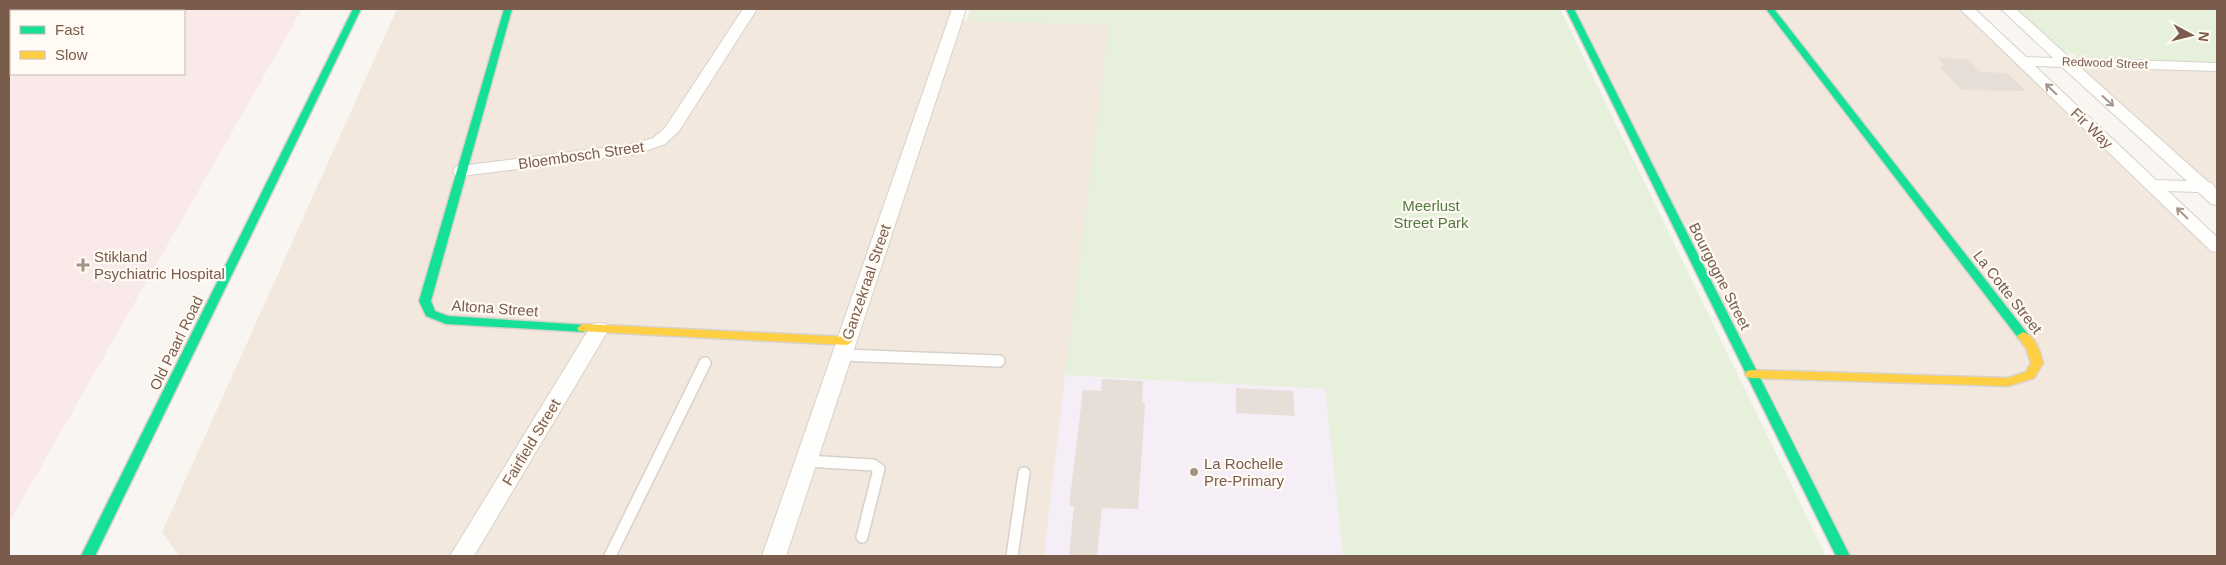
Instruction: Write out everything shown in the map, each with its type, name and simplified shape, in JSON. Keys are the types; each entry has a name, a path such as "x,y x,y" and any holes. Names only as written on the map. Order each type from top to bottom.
{"street":[{"name":"Old Paarl Road","path":"88,556 357,9"},
{"name":"Altona Street","path":"508,9 424,301 427,310 435,317 454,321 599,329 844,348"},
{"name":"Bloembosch Street","path":"461,171 625,152 659,141 671,131 750,9"},
{"name":"Ganzekraal Street","path":"774,556 958,9"},
{"name":"Bourgogne Street","path":"1570,9 1843,556"},
{"name":"La Cotte Street","path":"1752,374 2008,382 2030,374 2037,363 2032,347 1770,9"},
{"name":"Fir Way","path":"1967,9 2217,247"},
{"name":"Fir Way","path":"2008,9 2210,187 2217,200"},
{"name":"Redwood Street","path":"2022,61 2217,67"},
{"path":"2152,185 2210,187"},
{"name":"Fairfield Street","path":"462,556 599,329"}],"lane":[{"path":"844,348 999,361"},
{"path":"612,552 705,363"},
{"path":"806,461 873,465 879,469 862,536"},
{"path":"1012,556 1024,473"}],"shaded area":[{"name":"Stikland Psychiatric Hospital","path":"9,9 302,9 9,523"},
{"path":"397,9 957,9 954,20 1109,25 1044,556 179,556 162,532"},
{"path":"1569,9 1966,9 2217,249 2217,556 1842,556"},
{"path":"2065,62 2217,67 2217,200"},
{"name":"La Rochelle Pre-Primary","path":"1065,375 1325,389 1343,556 1044,556"}],"green space":[{"name":"Meerlust Street Park","path":"970,9 1560,9 1826,556 1343,556 1325,389 1065,375 1109,25 966,21"},
{"path":"2014,9 2217,9 2217,63 2079,57 2061,50"}],"building":[{"path":"1937,58 1967,59 1981,72 2007,73 2026,91 1961,90 1939,66 1945,66"},
{"path":"1102,379 1143,381 1142,403 1145,403 1138,509 1102,508 1097,556 1069,556 1074,506 1069,506 1083,390 1101,391"},
{"path":"1236,388 1293,391 1295,416 1236,413"}],"traffic: fast":[{"path":"88,556 357,9"},
{"path":"508,9 425,301 430,313 446,320 583,328"},
{"path":"1570,9 1843,556"},
{"path":"1770,9 2023,336"}],"traffic: slow":[{"path":"583,328 847,341"},
{"path":"1751,374 2008,382 2030,375 2037,363 2032,347 2023,336"}],"place":[{"name":"Stikland Psychiatric Hospital","path":"83,265"},
{"name":"La Rochelle Pre-Primary","path":"1194,472"}]}
